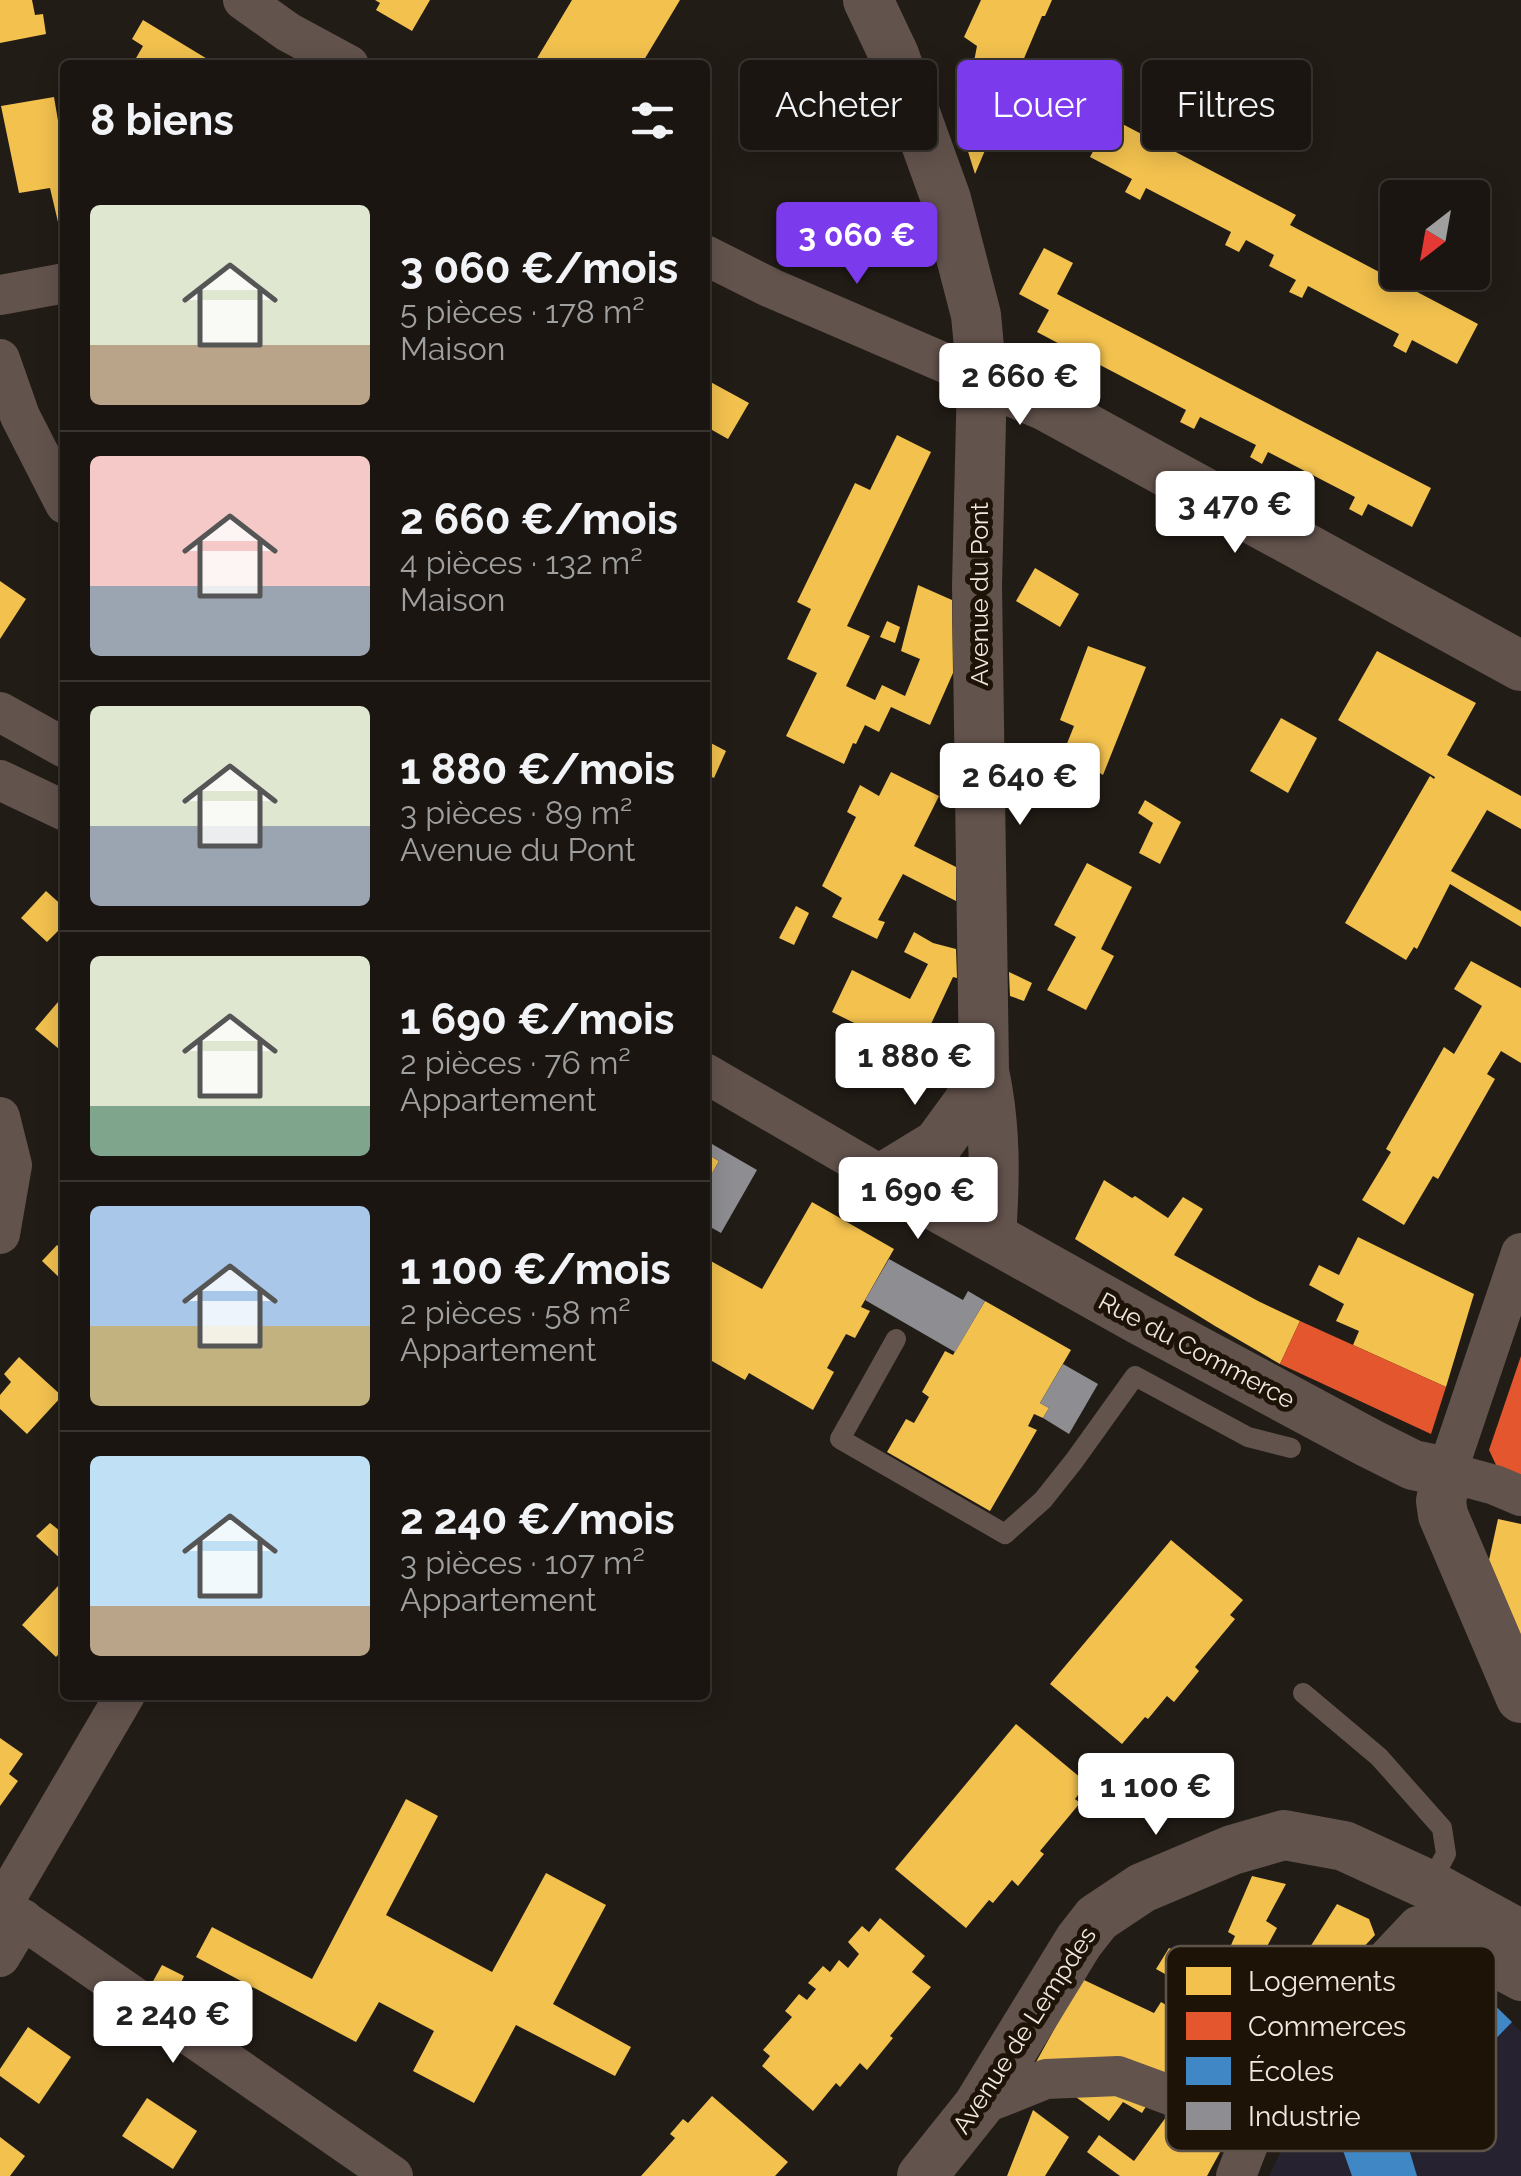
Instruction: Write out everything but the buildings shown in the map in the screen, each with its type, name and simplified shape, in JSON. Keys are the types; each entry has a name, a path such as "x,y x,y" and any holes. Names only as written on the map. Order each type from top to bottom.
{"street":[{"path":"243,0 288,32 340,60"},
{"path":"868,0 894,56 946,199 976,315 982,379"},
{"path":"710,258 771,288 1046,406 1521,666"},
{"path":"0,295 60,283"},
{"path":"0,359 20,416 60,494"},
{"name":"Avenue du Pont","path":"982,379 977,585 984,1071 995,1173 991,1236"},
{"path":"0,712 60,745"},
{"path":"0,780 60,809"},
{"path":"710,1076 884,1177 938,1144 968,1103 984,1071"},
{"path":"0,1116 12,1164 0,1234"},
{"name":"Rue du Commerce","path":"884,1177 1370,1443 1413,1464 1521,1496"},
{"path":"1521,1253 1447,1472 1441,1501 1443,1515 1521,1698"},
{"path":"0,1958 8,1910 122,1700"},
{"name":"Avenue de Lempdes","path":"922,2176 978,2106 1097,1918 1142,1888 1232,1850 1284,1835 1344,1846 1423,1905 1521,1935"},
{"path":"1390,1946 1423,1905 1476,1946"},
{"path":"8,1910 388,2172"},
{"path":"1496,1962 1521,1981"},
{"path":"978,2106 1046,2078 1118,2076 1166,2094"},
{"path":"1236,2176 1246,2151"}],"lane":[{"path":"896,1340 840,1440 1005,1534 1053,1487 1135,1376 1248,1437 1291,1448"},
{"path":"1303,1693 1379,1757 1442,1828 1446,1854 1423,1905"}],"shaded area":[{"path":"1496,2007 1521,2032 1521,2176 1269,2176 1281,2151 1496,2151"}]}
